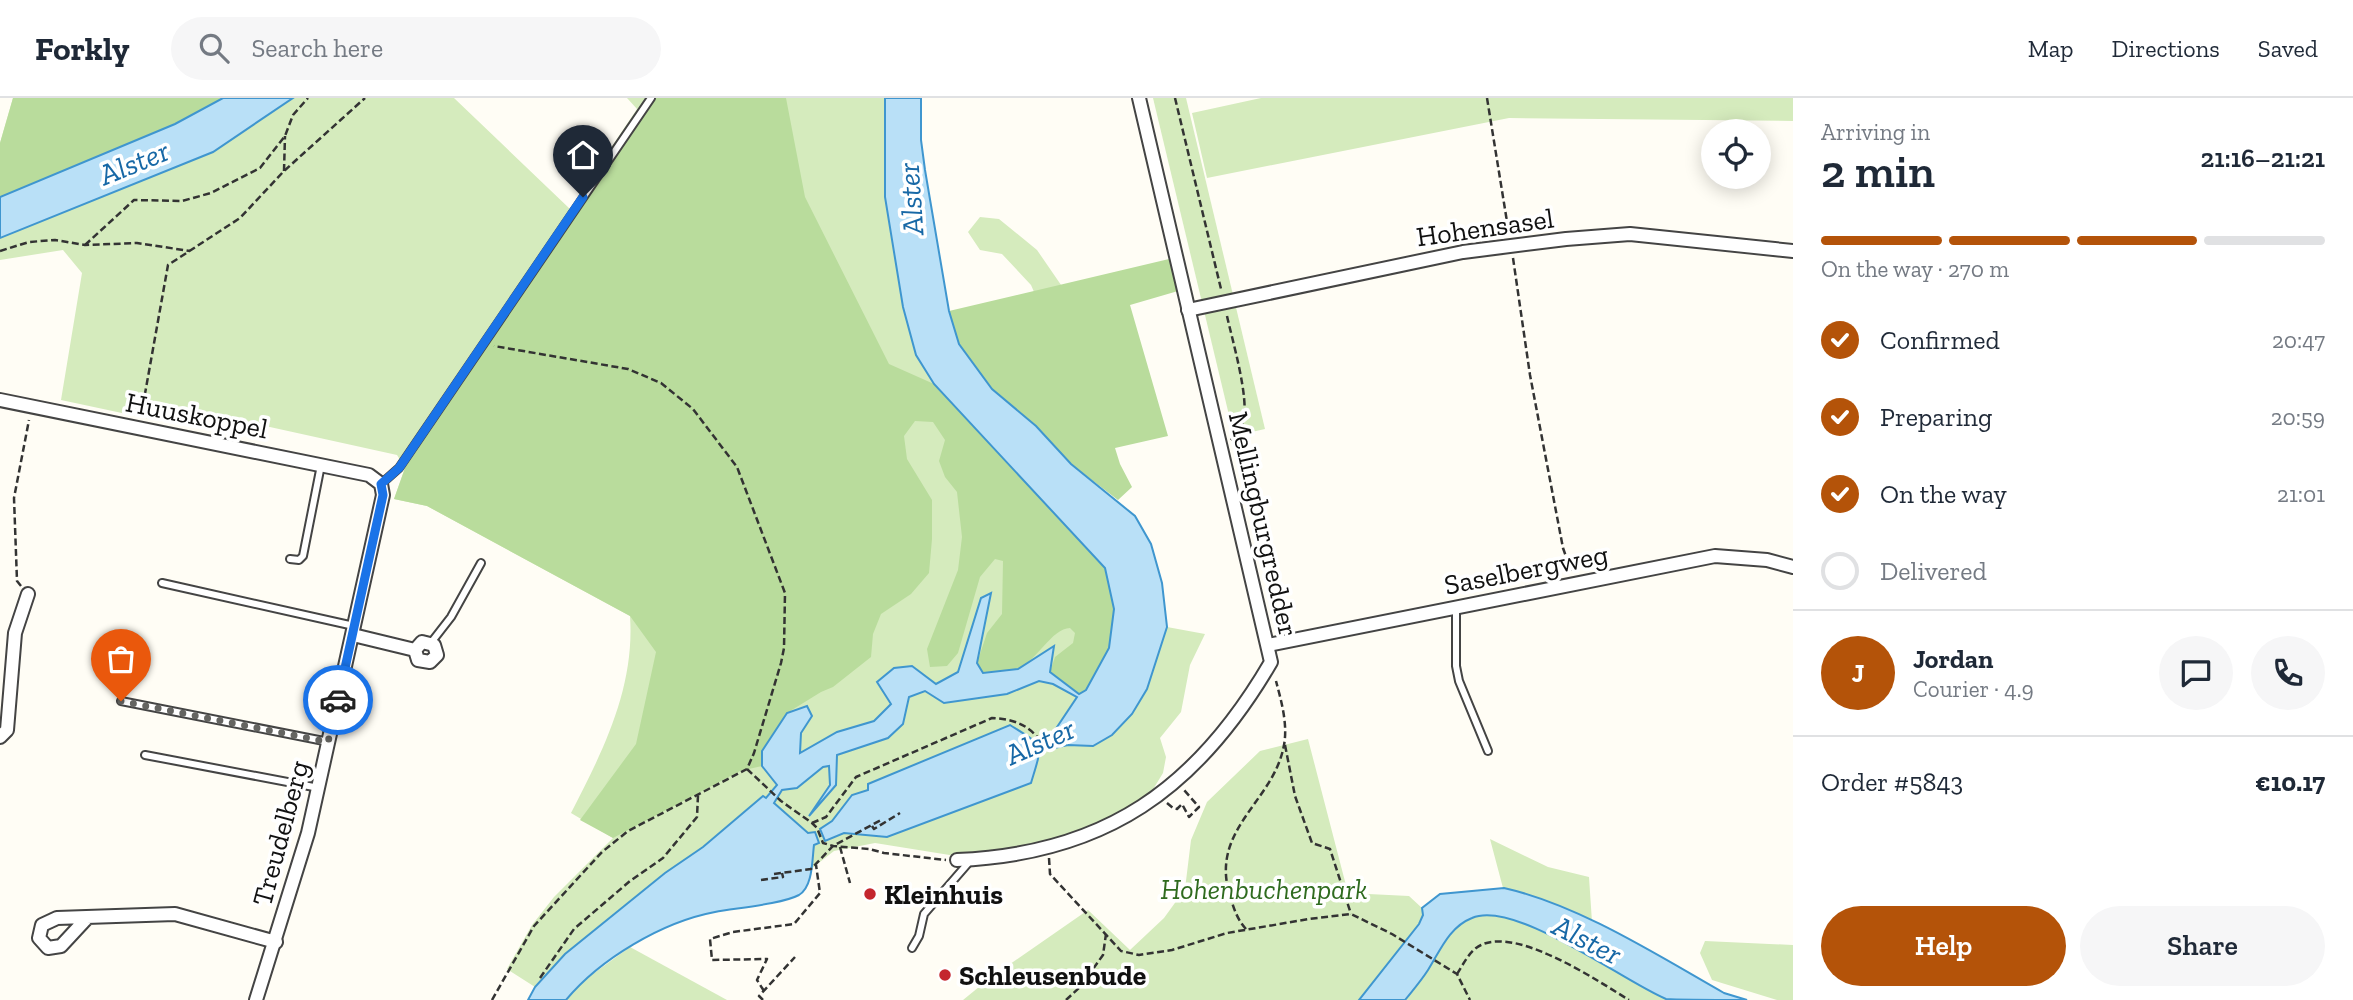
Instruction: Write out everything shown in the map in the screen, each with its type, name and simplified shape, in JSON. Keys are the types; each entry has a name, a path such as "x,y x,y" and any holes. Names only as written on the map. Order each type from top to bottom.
{"street":[{"name":"Mellingburgredder","path":"957,860 1000,858 1049,848 1093,834 1129,816 1160,796 1216,740 1243,706 1271,662 1139,98"},
{"name":"Hohensasel","path":"1188,310 1463,251 1511,245 1630,234 1793,251"},
{"name":"Huuskoppel","path":"0,401 369,475 381,484"},
{"name":"Treudelberg","path":"257,1000 319,788 383,495 381,484"},
{"name":"Saselbergweg","path":"1268,645 1716,556 1768,560 1793,567"},
{"path":"0,737 7,730 15,633 28,594"},
{"path":"354,631 415,650"},
{"path":"422,642 434,645 437,655 430,662 418,660 415,650 422,642"},
{"path":"87,918 175,914 276,942"}],"lane":[{"path":"381,484 399,468 651,98"},
{"path":"290,559 299,560 303,556 321,465"},
{"path":"430,644 451,617 481,563"},
{"path":"162,583 354,631"},
{"path":"1456,607 1455,666 1488,751"},
{"path":"121,701 328,742"},
{"path":"145,755 319,788"},
{"path":"912,948 919,936 924,914 971,860"}],"path":[{"path":"85,245 134,200 182,201 211,193 260,168 285,136 293,115 308,98"},
{"path":"139,428 168,265 240,218 284,171 365,98"},
{"path":"1175,98 1240,374 1244,420 1222,456"},
{"path":"1487,98 1530,375 1563,548 1573,585"},
{"path":"284,171 285,136"},
{"path":"0,251 29,242 55,240 85,245 137,243 190,251"},
{"path":"482,344 628,369 661,383 693,409 737,467 785,593 784,648 781,663 747,769 628,831 593,859 534,926 492,1000"},
{"path":"28,594 17,581 14,498 32,407"},
{"path":"1271,662 1283,707 1284,744 1295,796 1312,843 1330,849 1351,914"},
{"path":"812,823 826,817 856,776 992,718 1014,720 1034,732 1039,739"},
{"path":"1246,929 1236,919 1225,881 1230,841 1275,769 1284,744"},
{"path":"747,769 768,790 812,823 817,828 823,844 957,860"},
{"path":"1160,796 1172,808 1177,809 1182,804 1189,817 1199,807 1176,781"},
{"path":"540,978 574,929 630,881 663,858 697,817 698,794"},
{"path":"872,826 874,829 900,813"},
{"path":"774,874 811,869 833,846 881,820"},
{"path":"840,847 849,883"},
{"path":"764,991 757,980 767,959 712,960 710,939 733,932 794,924 820,893 816,865"},
{"path":"761,880 783,877 782,873"},
{"path":"1050,874 1121,951 1139,955 1172,950 1246,929 1351,914 1392,934 1457,974 1470,1000"},
{"path":"1066,1000 1080,988 1103,956 1106,934"},
{"path":"1457,974 1473,951 1483,944 1502,941 1535,948 1574,967 1629,1000"},
{"path":"763,1000 758,996 795,957"}],"green space":[{"path":"13,98 454,98 570,209 637,109 627,98 885,98 885,198 903,307 916,355 1105,568 1077,696 1055,730 1044,739 1049,749 1068,745 1093,746 1147,689 1167,627 1205,634 1190,665 1181,712 1160,738 1166,757 1163,773 1152,791 1105,823 1037,845 962,857 875,843 834,851 811,869 814,845 703,847 665,873 565,954 535,987 507,969 532,925 554,897 613,838 571,813 605,742 622,694 630,643 630,616 427,506 394,499 405,468 397,455 165,404 150,419 61,400 82,273 63,250 0,260 0,143"},
{"path":"13,98 223,98 175,124 0,197 0,143"},
{"path":"655,98 786,98 805,197 889,364 934,384 1105,568 1114,609 1109,648 1086,690 1077,696 1050,672 1055,657 1073,643 1075,633 1070,628 1057,633 1031,660 1017,669 983,673 977,663 987,633 1002,614 1003,561 995,559 980,577 958,653 947,666 930,667 927,649 958,570 962,537 957,492 945,477 939,461 945,440 933,422 915,421 904,436 907,459 932,500 929,573 911,594 881,614 873,634 871,657 833,687 787,713 762,751 762,766 740,771 613,838 580,820 636,744 656,652 630,616 427,506 394,499 405,468"},
{"path":"1153,98 1186,98 1265,429 1234,436"},
{"path":"1261,98 1793,98 1793,121 1509,118 1207,178 1192,113"},
{"path":"980,217 999,219 1037,250 1070,298 1045,317 1031,285 1002,254 980,250 968,232"},
{"path":"1169,259 1178,291 1130,305 1168,436 1115,448 1132,487 1118,500 1071,464 1036,426 992,389 959,344 949,311"},
{"name":"Hohenbuchenpark","path":"1308,739 1348,893 1409,896 1422,908 1440,894 1503,888 1490,839 1548,867 1589,877 1592,922 1724,993 1747,1000 963,1000 1088,910 1130,950 1164,918 1185,889 1191,840 1207,802 1260,751"},
{"path":"1705,941 1793,945 1793,1000 1777,1000 1712,980 1700,953"},
{"path":"630,947 727,1000 566,1000 579,984"}],"water":[{"name":"Alster","path":"223,98 293,98 213,152 0,238 0,197 175,124"},
{"name":"Alster","path":"885,98 921,98 921,140 925,170 949,311 959,344 992,389 1036,426 1071,464 1135,516 1151,544 1162,583 1167,627 1147,689 1132,714 1112,735 1093,746 1068,745 1049,749 1044,738 1055,730 1077,697 1053,684 1039,681 1007,694 944,703 925,691 909,697 903,724 888,738 837,755 836,785 809,816 830,785 829,766 823,767 797,788 782,790 774,803 808,833 815,832 819,843 814,845 807,886 799,895 715,912 674,924 633,944 614,957 596,970 566,1000 528,1000 535,987 565,954 665,873 703,847 763,796 766,798 777,785 762,766 762,751 787,713 807,706 812,716 801,733 800,753 837,732 874,721 891,704 877,682 894,668 912,666 936,684 958,672 981,598 991,593 977,663 983,673 1018,669 1054,646 1050,672 1079,694 1086,690 1109,648 1114,609 1105,568 934,384 916,355 903,307 885,197"},
{"path":"1010,725 1030,738 1038,747 1038,760 1031,783 887,837 844,833 825,841 820,829 832,821 852,795 868,790 868,784"},
{"name":"Alster","path":"1504,888 1561,906 1645,948 1724,993 1747,1000 1666,999 1541,931 1515,920 1491,915 1472,918 1457,927 1405,1000 1359,1000 1419,924 1423,915 1422,908 1440,894"}],"way so far":[{"path":"121,701 328,742 338,700"}],"place":[{"name":"Kleinhuis","path":"870,894"},
{"name":"Schleusenbude","path":"945,975"}],"route":[{"path":"338,700 383,495 381,484 399,468 583,197"}]}
